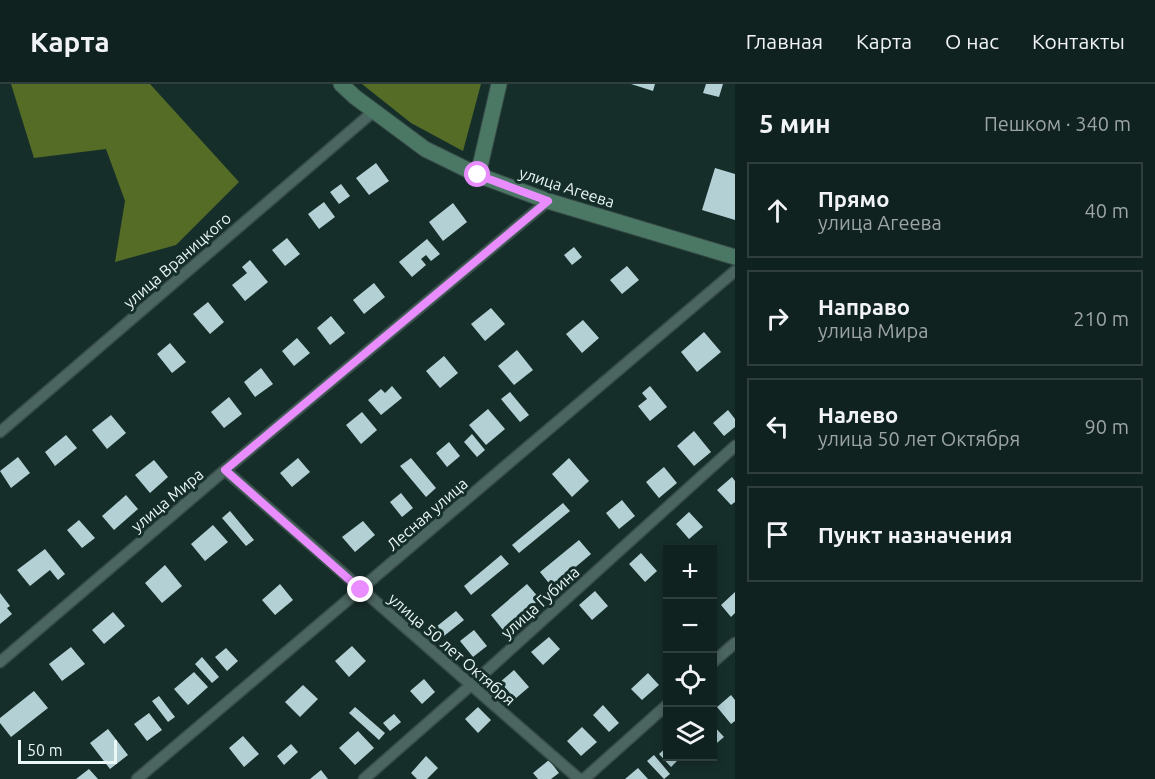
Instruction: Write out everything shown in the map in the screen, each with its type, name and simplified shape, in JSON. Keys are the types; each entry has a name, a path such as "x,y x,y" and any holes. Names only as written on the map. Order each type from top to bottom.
{"street":[{"name":"улица Агеева","path":"341,84 424,149 478,175 548,201 735,257"},
{"path":"478,175 499,84"},
{"name":"улица Враницкого","path":"0,432 374,111"},
{"name":"улица Мира","path":"0,662 225,470 548,201"},
{"name":"Лесная улица","path":"137,779 735,271"},
{"name":"улица Губина","path":"364,779 735,447"},
{"name":"улица 50 лет Октября","path":"225,470 471,685 586,778"},
{"path":"717,659 735,643"},
{"path":"586,778 665,707"}],"green space":[{"path":"11,84 150,84 239,182 176,245 115,262 125,201 106,149 34,158"},
{"path":"362,84 481,84 463,151 411,123"}],"building":[{"path":"631,84 655,84 653,91"},
{"path":"706,84 723,84 719,97 703,93"},
{"path":"376,163 389,181 369,195 356,178"},
{"path":"715,168 735,174 735,220 702,210"},
{"path":"341,184 350,196 339,204 330,192"},
{"path":"324,202 335,217 319,229 308,214"},
{"path":"453,203 467,222 443,241 429,222"},
{"path":"287,238 300,254 285,266 272,250"},
{"path":"427,239 440,254 431,261 426,255 421,259 426,265 412,277 399,262"},
{"path":"574,247 582,257 572,265 564,255"},
{"path":"250,260 268,282 245,301 232,285 247,273 242,267"},
{"path":"627,266 639,280 622,294 610,280"},
{"path":"374,283 385,297 364,314 353,300"},
{"path":"208,302 224,322 210,334 193,314"},
{"path":"491,308 505,324 485,341 471,324"},
{"path":"331,316 345,333 330,345 317,328"},
{"path":"583,320 599,338 582,353 566,334"},
{"path":"704,332 721,352 697,372 681,352"},
{"path":"297,338 310,353 294,366 282,351"},
{"path":"170,343 186,362 172,373 157,354"},
{"path":"517,350 533,370 514,385 498,366"},
{"path":"444,356 458,373 440,388 426,371"},
{"path":"261,368 273,384 255,397 244,382"},
{"path":"392,386 402,398 381,415 368,400 381,389 385,393"},
{"path":"650,386 667,407 650,421 638,406 647,399 642,393"},
{"path":"510,392 529,415 520,422 501,399"},
{"path":"229,397 242,414 224,428 211,412"},
{"path":"488,409 505,429 486,445 469,425"},
{"path":"728,410 735,419 735,427 724,436 713,423"},
{"path":"362,412 377,430 361,444 346,425"},
{"path":"111,415 126,433 107,449 92,430"},
{"path":"694,431 711,452 694,466 677,446"},
{"path":"472,434 485,450 477,457 464,442"},
{"path":"66,435 77,448 55,466 45,452"},
{"path":"449,442 460,456 447,467 436,453"},
{"path":"18,457 30,473 11,488 0,471"},
{"path":"298,458 310,472 292,487 280,473"},
{"path":"411,458 436,488 426,497 400,466"},
{"path":"569,458 589,481 572,497 552,474"},
{"path":"154,460 168,477 150,493 135,475"},
{"path":"664,467 677,483 659,498 646,482"},
{"path":"732,477 735,481 735,502 731,505 717,490"},
{"path":"401,493 413,508 402,517 390,502"},
{"path":"126,495 138,509 114,530 102,516"},
{"path":"622,500 635,516 619,529 606,513"},
{"path":"563,503 570,511 519,553 512,545"},
{"path":"230,511 254,540 246,546 222,518"},
{"path":"689,512 703,527 689,539 676,524"},
{"path":"79,520 95,538 82,548 67,530"},
{"path":"363,521 375,535 355,552 342,537"},
{"path":"213,525 228,542 205,561 191,544"},
{"path":"579,540 591,554 552,587 540,572"},
{"path":"45,549 65,574 58,580 50,570 30,586 17,570"},
{"path":"641,553 657,571 645,582 629,564"},
{"path":"501,555 509,564 471,595 464,586"},
{"path":"165,565 182,586 162,603 145,583"},
{"path":"280,584 293,600 275,615 262,600"},
{"path":"527,584 540,599 503,630 491,615"},
{"path":"595,591 608,606 592,620 579,605"},
{"path":"735,592 735,613 731,617 721,605"},
{"path":"0,593 10,606 7,608 12,614 0,624"},
{"path":"456,611 464,620 444,636 436,627"},
{"path":"113,612 125,626 104,644 92,630"},
{"path":"474,630 487,646 473,657 460,641"},
{"path":"549,637 560,649 543,665 531,652"},
{"path":"352,646 366,661 349,677 335,661"},
{"path":"71,647 85,664 62,681 49,664"},
{"path":"226,648 238,661 227,671 215,657"},
{"path":"202,657 219,677 212,683 195,664"},
{"path":"514,670 529,687 515,699 500,682"},
{"path":"194,672 208,687 188,705 174,689"},
{"path":"648,673 659,685 642,700 631,689"},
{"path":"424,679 435,692 422,704 410,691"},
{"path":"303,685 318,699 300,717 285,702"},
{"path":"34,691 48,708 11,737 0,723 0,718"},
{"path":"731,695 735,700 735,721 731,724 717,707"},
{"path":"159,696 175,717 168,722 152,701"},
{"path":"603,705 619,723 609,732 593,715"},
{"path":"355,707 385,733 379,740 349,713"},
{"path":"478,707 491,720 478,733 465,719"},
{"path":"149,713 162,730 147,741 134,724"},
{"path":"394,714 401,722 390,731 383,723"},
{"path":"582,727 597,742 581,756 567,741"},
{"path":"108,729 128,755 110,769 90,743"},
{"path":"717,729 724,737 717,743"},
{"path":"358,731 374,748 355,765 339,748"},
{"path":"243,736 259,754 244,767 229,748"},
{"path":"291,744 298,752 284,765 277,756"},
{"path":"654,755 670,774 664,779 647,761"},
{"path":"426,756 438,768 427,779 417,779 411,773"},
{"path":"549,760 559,773 551,779 538,779 533,773"},
{"path":"665,761 677,761 671,767"},
{"path":"638,768 648,779 625,779"},
{"path":"89,769 98,779 76,779"},
{"path":"321,770 328,779 310,779"}],"route":[{"path":"361,590 225,470 548,201 478,175"}]}
